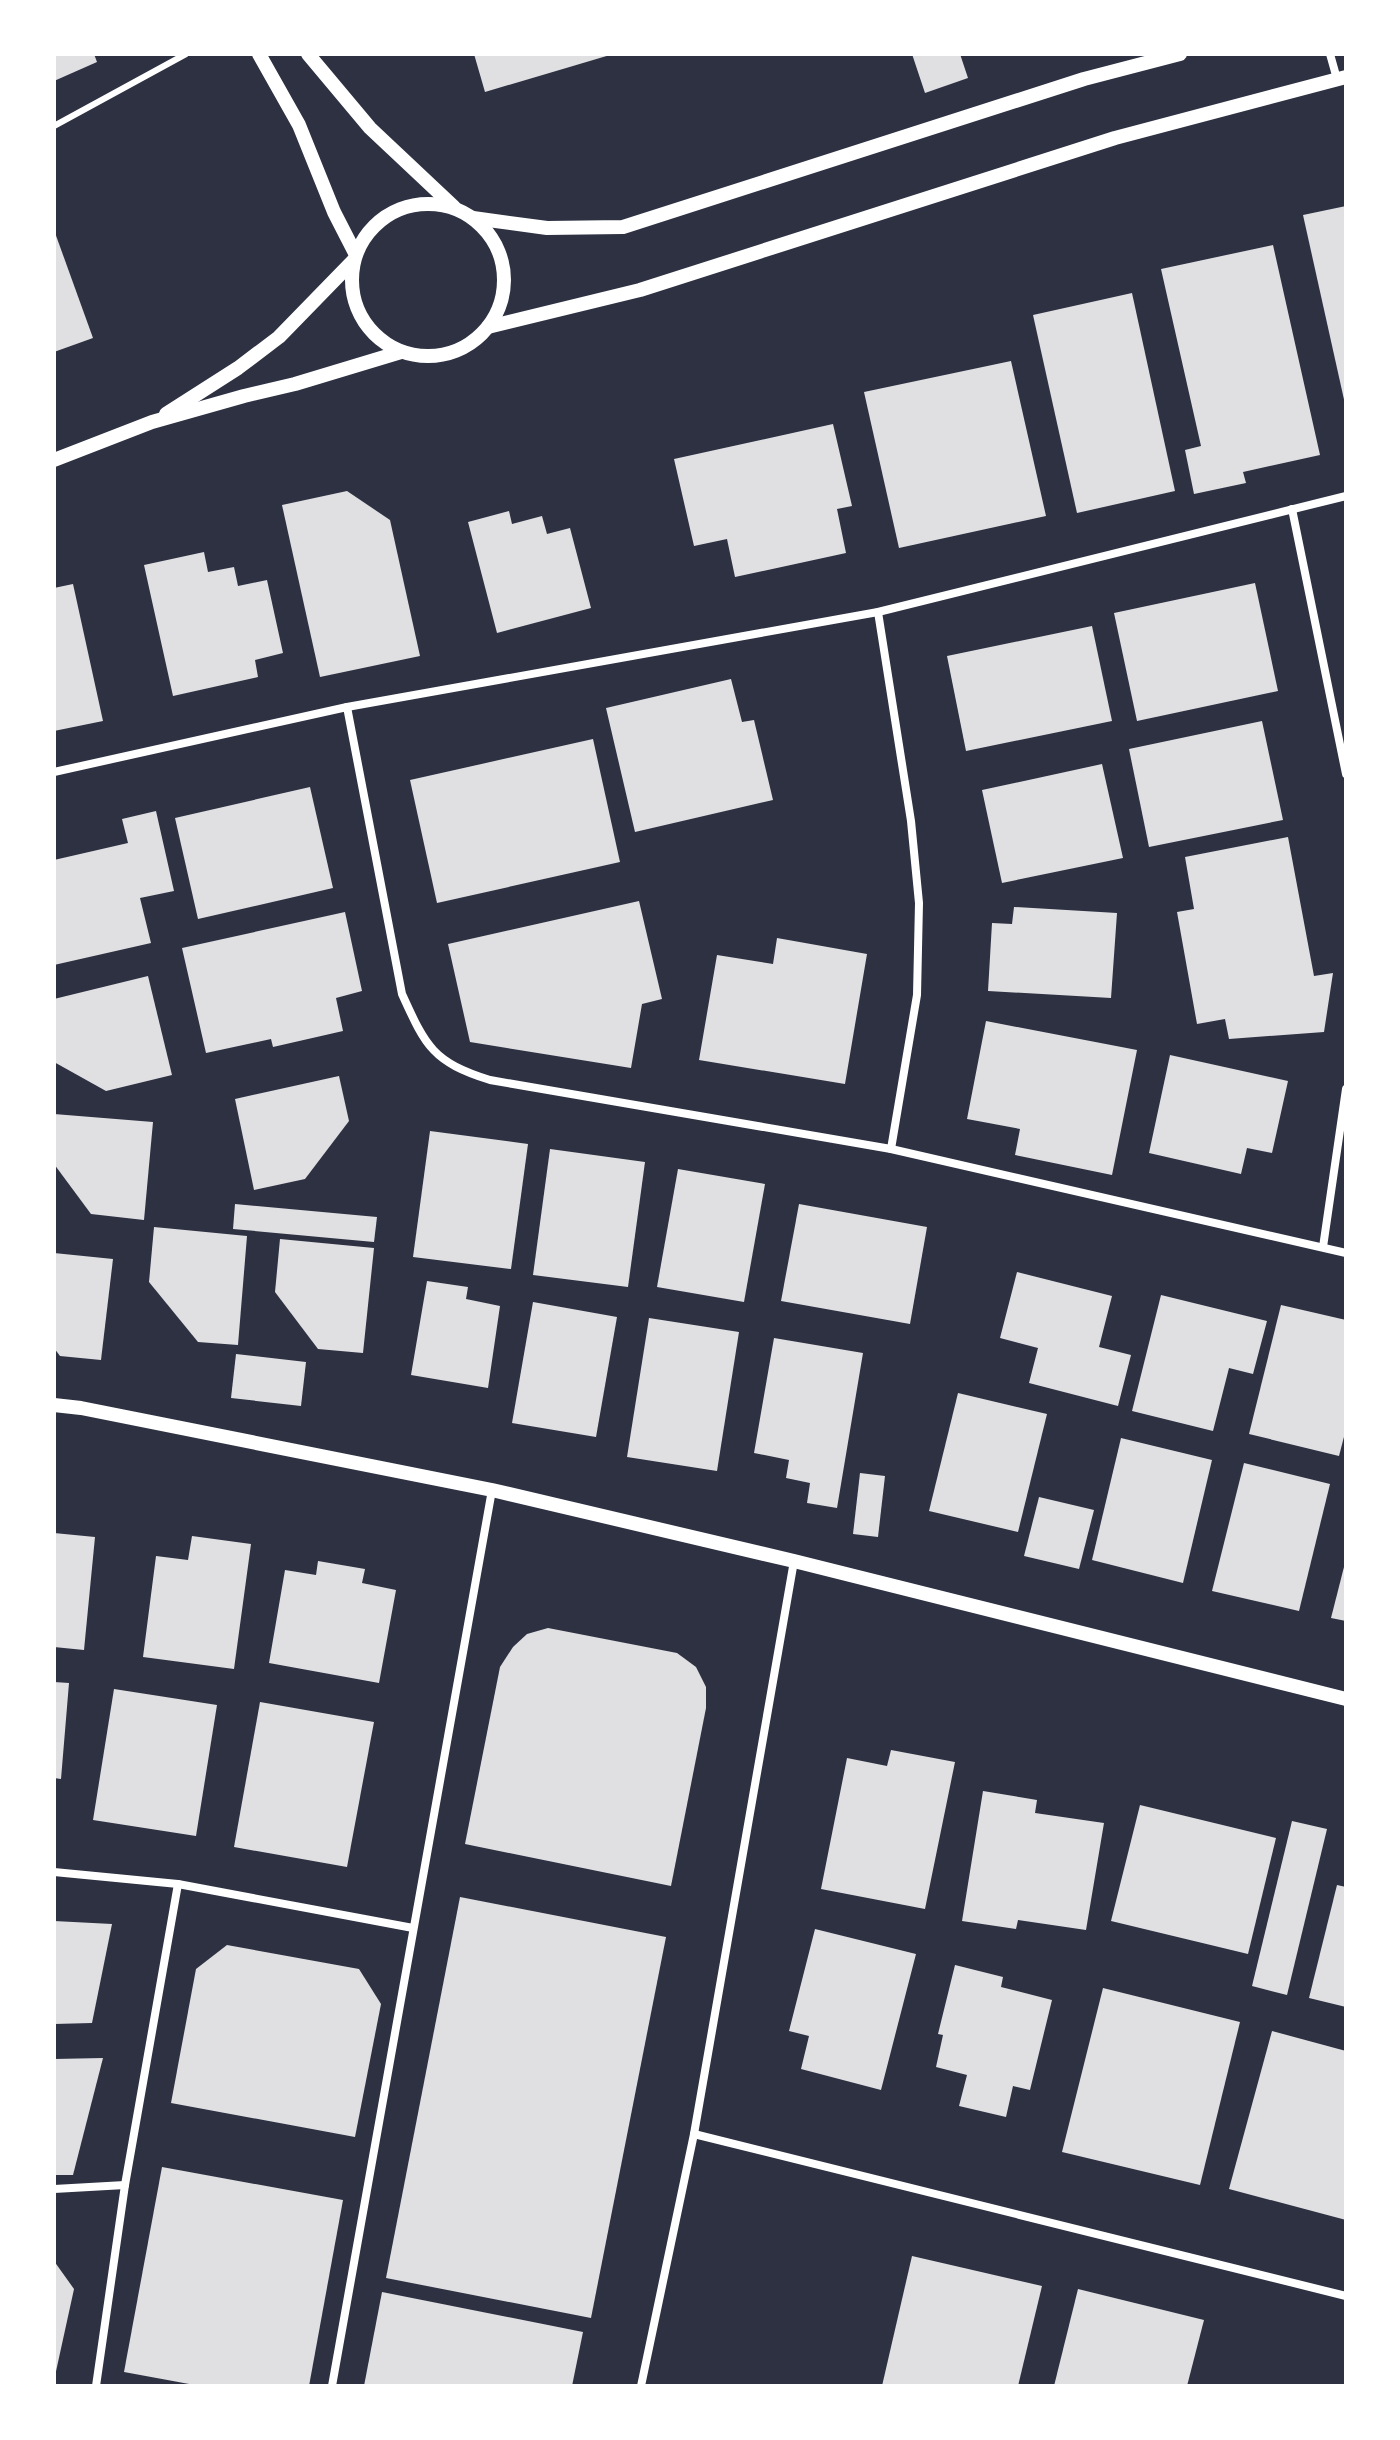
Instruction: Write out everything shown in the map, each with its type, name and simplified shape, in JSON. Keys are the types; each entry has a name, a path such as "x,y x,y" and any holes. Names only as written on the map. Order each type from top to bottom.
{"street":[{"path":"259,54 299,125 354,257 352,293 364,322 381,340 401,352 420,356 439,355 474,341 488,327 503,296 504,278 496,245 473,218 454,207 370,128 308,54"},
{"path":"473,218 547,228 623,227 1084,79 1180,54"},
{"path":"488,327 640,290 1115,138 1342,78 1330,54"},
{"path":"152,422 238,368 279,337 354,257 363,238 374,225 403,207 437,204 454,207"},
{"path":"54,460 152,422 401,352"},
{"path":"54,772 347,707 878,612 1346,496"},
{"path":"1292,509 1346,774"},
{"path":"878,612 911,821 919,903 917,995 891,1149"},
{"path":"347,707 402,994 418,1030 435,1053 457,1069 490,1080 891,1149 1346,1253"},
{"path":"1323,1247 1346,1089"},
{"path":"54,1405 492,1490 794,1561 1346,1699"},
{"path":"332,2386 492,1490"},
{"path":"641,2386 694,2134 794,1561"},
{"path":"54,1872 178,1884 413,1928"},
{"path":"96,2386 125,2185 178,1884"},
{"path":"694,2134 1346,2296"},
{"path":"54,2189 125,2185"}],"lane":[{"path":"54,126 186,54"}],"building":[{"path":"54,54 94,54 97,62 54,81"},
{"path":"474,54 610,54 610,55 485,92"},
{"path":"912,54 960,54 968,78 925,93"},
{"path":"1346,206 1346,404 1345,404 1303,215"},
{"path":"54,230 93,338 54,352"},
{"path":"1273,245 1320,455 1243,472 1246,483 1194,494 1185,450 1201,446 1161,269"},
{"path":"1132,293 1175,491 1077,513 1033,315"},
{"path":"1011,361 1046,516 899,548 864,392"},
{"path":"833,424 852,506 837,509 846,553 735,577 727,539 694,546 674,459"},
{"path":"347,491 390,520 420,656 320,677 282,505"},
{"path":"509,511 512,524 542,516 547,534 570,528 591,608 497,633 468,522"},
{"path":"204,552 208,572 234,567 238,586 267,580 283,653 255,660 258,677 173,696 144,565"},
{"path":"1255,583 1278,691 1137,721 1114,613"},
{"path":"73,584 103,721 54,731 54,588"},
{"path":"1092,626 1112,721 966,751 947,656"},
{"path":"731,679 742,722 754,720 773,800 635,832 606,708"},
{"path":"1262,721 1283,820 1149,847 1129,749"},
{"path":"593,739 620,862 437,903 410,780"},
{"path":"1102,764 1123,858 1002,883 982,790"},
{"path":"310,787 333,888 198,919 175,818"},
{"path":"156,811 174,891 140,898 151,943 54,965 54,860 128,843 122,819"},
{"path":"1288,837 1314,976 1333,973 1324,1032 1229,1039 1225,1019 1197,1024 1177,912 1194,909 1185,857"},
{"path":"639,901 662,999 642,1004 631,1068 470,1042 448,944"},
{"path":"1014,907 1117,913 1111,998 988,991 992,923 1012,924"},
{"path":"345,912 362,991 336,998 343,1031 273,1047 271,1039 206,1053 182,948"},
{"path":"777,938 867,954 845,1084 699,1060 717,955 773,964"},
{"path":"148,976 172,1075 106,1091 54,1062 54,999"},
{"path":"986,1021 1137,1050 1112,1175 1015,1155 1020,1129 967,1119"},
{"path":"1170,1055 1288,1081 1272,1153 1247,1148 1241,1174 1149,1153"},
{"path":"339,1076 349,1121 305,1179 254,1190 235,1099"},
{"path":"54,1114 153,1122 144,1220 91,1214 54,1164"},
{"path":"430,1131 528,1144 511,1269 413,1257"},
{"path":"550,1149 645,1162 628,1287 533,1275"},
{"path":"678,1169 765,1184 744,1302 657,1287"},
{"path":"235,1204 377,1217 374,1242 233,1229"},
{"path":"799,1204 927,1227 910,1324 781,1301"},
{"path":"154,1227 247,1236 238,1345 198,1342 149,1282"},
{"path":"280,1239 374,1248 363,1353 318,1349 275,1292"},
{"path":"54,1253 113,1259 101,1360 60,1356 54,1348"},
{"path":"1017,1272 1112,1296 1099,1347 1131,1355 1118,1406 1029,1383 1038,1348 1000,1338"},
{"path":"427,1281 468,1287 466,1299 500,1306 488,1388 411,1375"},
{"path":"1161,1295 1267,1321 1253,1374 1229,1368 1213,1431 1132,1411"},
{"path":"533,1302 617,1317 596,1437 512,1423"},
{"path":"1281,1305 1346,1320 1346,1429 1339,1456 1249,1434"},
{"path":"649,1318 739,1332 717,1471 627,1457"},
{"path":"774,1338 863,1353 837,1508 807,1503 810,1483 786,1478 789,1460 754,1453"},
{"path":"236,1354 306,1362 301,1406 231,1398"},
{"path":"958,1393 1047,1414 1018,1532 929,1511"},
{"path":"1121,1438 1212,1460 1183,1583 1092,1560"},
{"path":"1244,1463 1330,1484 1299,1611 1212,1591"},
{"path":"860,1473 885,1476 878,1537 853,1534"},
{"path":"1039,1497 1094,1510 1079,1569 1024,1556"},
{"path":"54,1533 95,1537 84,1650 54,1647"},
{"path":"192,1536 251,1544 234,1669 143,1657 156,1556 188,1560"},
{"path":"318,1561 365,1569 362,1583 396,1590 379,1683 269,1663 285,1570 316,1575"},
{"path":"1346,1563 1346,1621 1331,1618"},
{"path":"548,1628 677,1653 696,1667 706,1687 706,1708 671,1886 465,1844 500,1667 513,1647 527,1634"},
{"path":"54,1682 69,1683 61,1779 54,1778"},
{"path":"114,1689 217,1705 196,1836 93,1820"},
{"path":"260,1702 374,1722 347,1867 234,1847"},
{"path":"891,1750 955,1762 925,1909 821,1889 847,1758 887,1766"},
{"path":"983,1791 1037,1800 1035,1813 1104,1823 1086,1930 1018,1920 1016,1929 962,1921"},
{"path":"1140,1805 1276,1838 1248,1954 1111,1921"},
{"path":"1292,1821 1327,1829 1287,1995 1252,1986"},
{"path":"1337,1885 1346,1887 1346,2007 1309,1998"},
{"path":"460,1897 666,1937 591,2318 386,2278"},
{"path":"54,1921 112,1924 92,2023 54,2024"},
{"path":"815,1929 916,1954 881,2090 801,2069 809,2036 789,2031"},
{"path":"227,1945 359,1969 381,2004 355,2137 171,2103 196,1969"},
{"path":"955,1965 1003,1977 1001,1987 1052,2000 1030,2090 1013,2086 1006,2117 959,2106 967,2075 936,2067 943,2035 938,2034"},
{"path":"1103,1988 1240,2022 1200,2185 1062,2152"},
{"path":"1272,2031 1346,2051 1346,2220 1229,2189"},
{"path":"103,2058 73,2175 54,2175 54,2059"},
{"path":"162,2167 343,2200 309,2386 200,2386 124,2372"},
{"path":"912,2256 1042,2286 1018,2386 882,2386"},
{"path":"54,2261 74,2289 55,2376 54,2375"},
{"path":"1078,2289 1204,2320 1187,2386 1054,2386"},
{"path":"382,2292 583,2332 572,2386 364,2386"}]}
